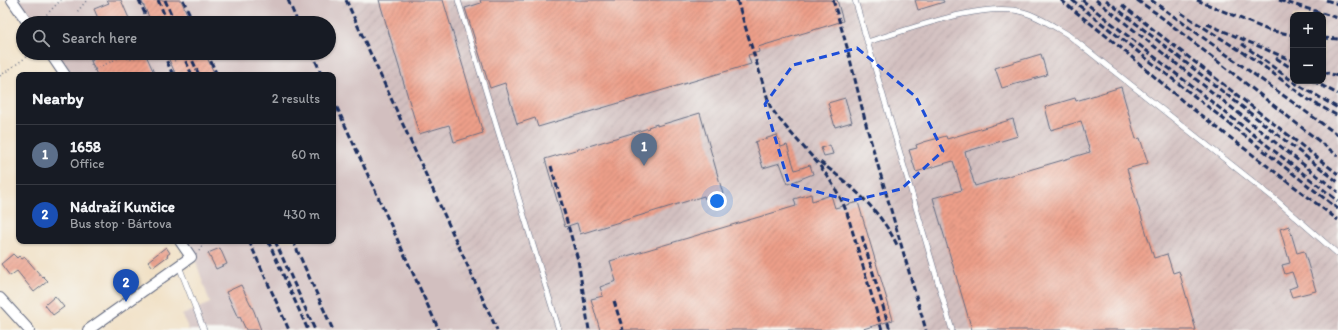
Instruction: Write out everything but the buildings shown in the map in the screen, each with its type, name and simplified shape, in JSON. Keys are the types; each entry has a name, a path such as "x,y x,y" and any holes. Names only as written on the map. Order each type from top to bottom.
{"street":[{"path":"12,0 23,16"},
{"path":"55,60 63,72"},
{"path":"88,330 191,257 182,244"},
{"path":"0,298 29,330"}],"lane":[{"path":"458,0 559,330"},
{"path":"855,0 952,330"},
{"path":"867,42 960,15 996,9 1023,12 1043,21 1067,34 1275,199 1338,254"},
{"path":"178,265 204,330"}],"path":[{"path":"45,16 61,0"},
{"path":"77,16 77,12 87,0"},
{"path":"0,76 22,60"},
{"path":"89,60 94,70 115,60"},
{"path":"174,60 176,64"}],"highlighted area":[{"path":"857,48 916,97 943,151 901,189 851,201 789,184 765,104 793,65"}],"shaded area":[{"path":"19,0 339,0 489,330 189,330 182,315 210,303 196,262 186,244 336,244 336,72 70,72 61,60 336,60 336,16 30,16"},
{"path":"339,0 1338,0 1338,330 489,330"}],"railway":[{"path":"139,0 146,16"},
{"path":"158,0 165,16"},
{"path":"165,0 172,16"},
{"path":"183,0 191,16"},
{"path":"288,0 295,16"},
{"path":"346,0 497,330"},
{"path":"737,0 770,106 783,124 825,172 835,188 847,213 882,330"},
{"path":"833,0 847,47 867,128 926,330"},
{"path":"1061,0 1120,47 1185,103 1338,220"},
{"path":"1072,0 1338,209"},
{"path":"1082,0 1338,201"},
{"path":"1096,0 1338,192"},
{"path":"1106,0 1338,182"},
{"path":"1137,0 1156,13 1338,156"},
{"path":"1151,0 1338,135"},
{"path":"1197,0 1268,30 1290,34"},
{"path":"1279,0 1338,18"},
{"path":"1326,0 1338,4"},
{"path":"1122,5 1338,174"},
{"path":"1181,13 1255,60 1309,100 1338,116"},
{"path":"1207,24 1290,60"},
{"path":"1326,38 1338,39"},
{"path":"1242,44 1295,83 1338,108"},
{"path":"1276,58 1290,67"},
{"path":"166,60 172,72"},
{"path":"185,60 191,72"},
{"path":"192,60 198,72"},
{"path":"210,60 216,72"},
{"path":"315,60 321,72"},
{"path":"1326,73 1338,76"},
{"path":"1319,84 1338,94"},
{"path":"336,106 439,330"},
{"path":"820,162 864,199 882,221 897,245"},
{"path":"551,166 578,260 589,330"},
{"path":"862,236 890,330"},
{"path":"250,244 289,330"},
{"path":"269,244 308,330"},
{"path":"276,244 315,330"},
{"path":"294,244 333,330"},
{"path":"614,301 623,330"}],"place":[{"name":"1658","path":"644,166"},
{"name":"Nádraží Kunčice","path":"126,302"}]}
